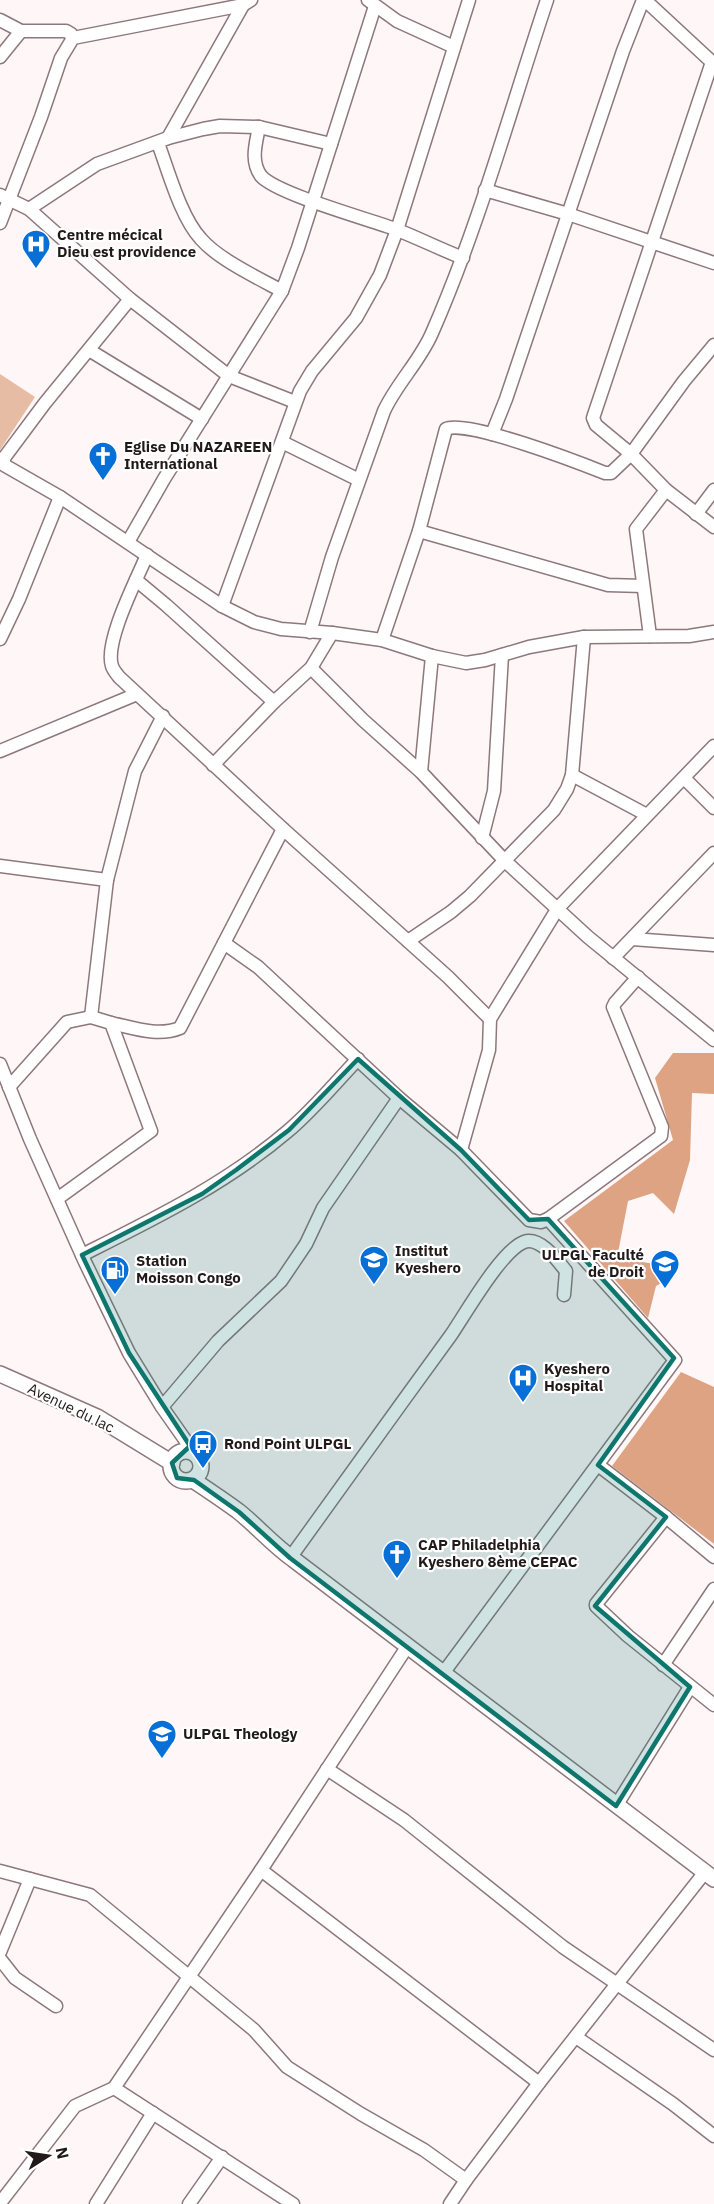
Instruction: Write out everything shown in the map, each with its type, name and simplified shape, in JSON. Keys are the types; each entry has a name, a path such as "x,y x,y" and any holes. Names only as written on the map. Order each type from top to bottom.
{"main road":[{"name":"Avenue du lac","path":"0,1374 98,1417 172,1463"},
{"path":"183,1452 195,1455 201,1466 199,1474 193,1480 185,1481 177,1478 172,1471 172,1463 176,1455 183,1452"},
{"path":"193,1480 239,1512 290,1558 407,1647 444,1672 616,1806 712,1877"}],"street":[{"path":"222,606 295,402 312,371 348,330 380,275 397,230 469,0"},
{"path":"310,632 332,558 389,400 430,339 463,258 547,0"},
{"path":"492,434 506,399 623,51 644,0 713,63 593,418 596,425 631,454 666,490 714,527"},
{"path":"0,223 5,197 41,117 60,58 73,38 247,3"},
{"path":"247,3 163,140 174,187 199,237 213,251 282,291"},
{"path":"128,542 164,479 282,291 331,144 372,3 397,21 454,47"},
{"path":"0,20 21,31 66,31 73,38"},
{"path":"0,57 21,31"},
{"path":"29,209 97,164 163,140 211,127 260,127 331,144"},
{"path":"260,127 254,155 257,170 265,180 312,200 397,230 463,258"},
{"path":"485,190 568,214 714,263"},
{"path":"5,197 29,209 130,298 228,376 295,402"},
{"path":"130,298 45,403 4,458 4,465 60,497 222,606 255,622 281,629 382,640 432,656 466,663 528,647 584,637 689,636 714,632"},
{"path":"382,640 419,531 446,429 452,427 492,434 608,474 631,454 684,381 714,345"},
{"path":"89,350 202,419"},
{"path":"282,442 360,480"},
{"path":"650,636 636,529 666,490"},
{"path":"696,514 714,490"},
{"path":"0,639 19,599 60,497"},
{"path":"419,531 608,585 643,586"},
{"path":"147,555 120,615 111,661 112,668 213,765 408,941 490,1019"},
{"path":"136,580 274,702"},
{"path":"213,765 274,702 311,668 332,633"},
{"path":"408,941 461,905 554,810 573,775 584,637"},
{"path":"482,838 494,791 501,655"},
{"path":"421,772 432,656"},
{"path":"311,668 363,720 421,772 505,861 613,957 709,1032 714,1040"},
{"path":"0,751 137,694"},
{"path":"91,1017 107,880 135,771 163,716"},
{"path":"461,1150 489,1050 490,1019 558,908 647,814 685,779 714,746"},
{"path":"573,775 647,814"},
{"path":"685,779 714,808"},
{"path":"9,1087 67,1023 91,1017 156,1032 168,1033 180,1028 284,829"},
{"path":"613,957 714,853"},
{"path":"0,866 107,880"},
{"path":"632,939 714,945"},
{"path":"224,943 258,967 399,1098 461,1150 529,1220 540,1222 548,1219 661,1136 662,1126 613,1007 638,977"},
{"path":"57,1199 151,1131 111,1023"},
{"path":"82,1255 202,1194 236,1170 289,1130 358,1059"},
{"path":"0,1064 57,1199 129,1353 195,1455"},
{"path":"162,1407 219,1341 281,1281 306,1244 323,1208 399,1098"},
{"path":"444,1672 675,1360 548,1219"},
{"path":"290,1558 462,1319 494,1270 518,1246 526,1241 535,1242 551,1252 566,1271 564,1295"},
{"path":"598,1465 714,1557"},
{"path":"666,1517 596,1604 598,1609 663,1665 714,1705"},
{"path":"663,1665 714,1589"},
{"path":"4,2200 75,2106 114,2088 407,1647"},
{"path":"616,1806 690,1687"},
{"path":"327,1769 404,1820 563,1947 714,2050"},
{"path":"261,1870 539,2083"},
{"path":"0,1871 90,1895 254,2030 287,2067 361,2114 424,2150 466,2180"},
{"path":"451,2203 539,2083 617,1983 712,1877"},
{"path":"0,1952 30,1879"},
{"path":"0,1959 15,1978 56,2006"},
{"path":"576,2037 673,2104 714,2136"},
{"path":"114,2088 293,2204"},
{"path":"96,2204 153,2113"},
{"path":"189,2204 222,2157"}],"highlighted area":[{"path":"358,1059 461,1150 529,1220 548,1219 674,1358 598,1465 666,1517 595,1606 690,1687 616,1806 290,1558 239,1512 194,1480 177,1478 172,1463 190,1446 129,1353 82,1255 202,1194 236,1170 289,1130"}],"shaded area":[{"path":"0,374 35,397 0,450"},
{"path":"673,1053 714,1053 714,1094 692,1093 690,1160 674,1214 653,1193 628,1201 617,1258 674,1267 674,1276 656,1286 648,1318 564,1221 673,1140 655,1078"},
{"path":"681,1372 714,1387 714,1544 612,1466"}],"place":[{"name":"Centre mécical Dieu est providence","path":"36,270"},
{"name":"Eglise Du NAZAREEN International","path":"103,482"},
{"name":"Institut Kyeshero","path":"374,1286"},
{"name":"ULPGL Faculté de Droit","path":"665,1290"},
{"name":"Station Moisson Congo","path":"115,1296"},
{"name":"Kyeshero Hospital","path":"523,1404"},
{"name":"Rond Point ULPGL","path":"203,1470"},
{"name":"CAP Philadelphia Kyeshero 8ème CEPAC","path":"397,1580"},
{"name":"ULPGL Theology","path":"162,1760"}]}
